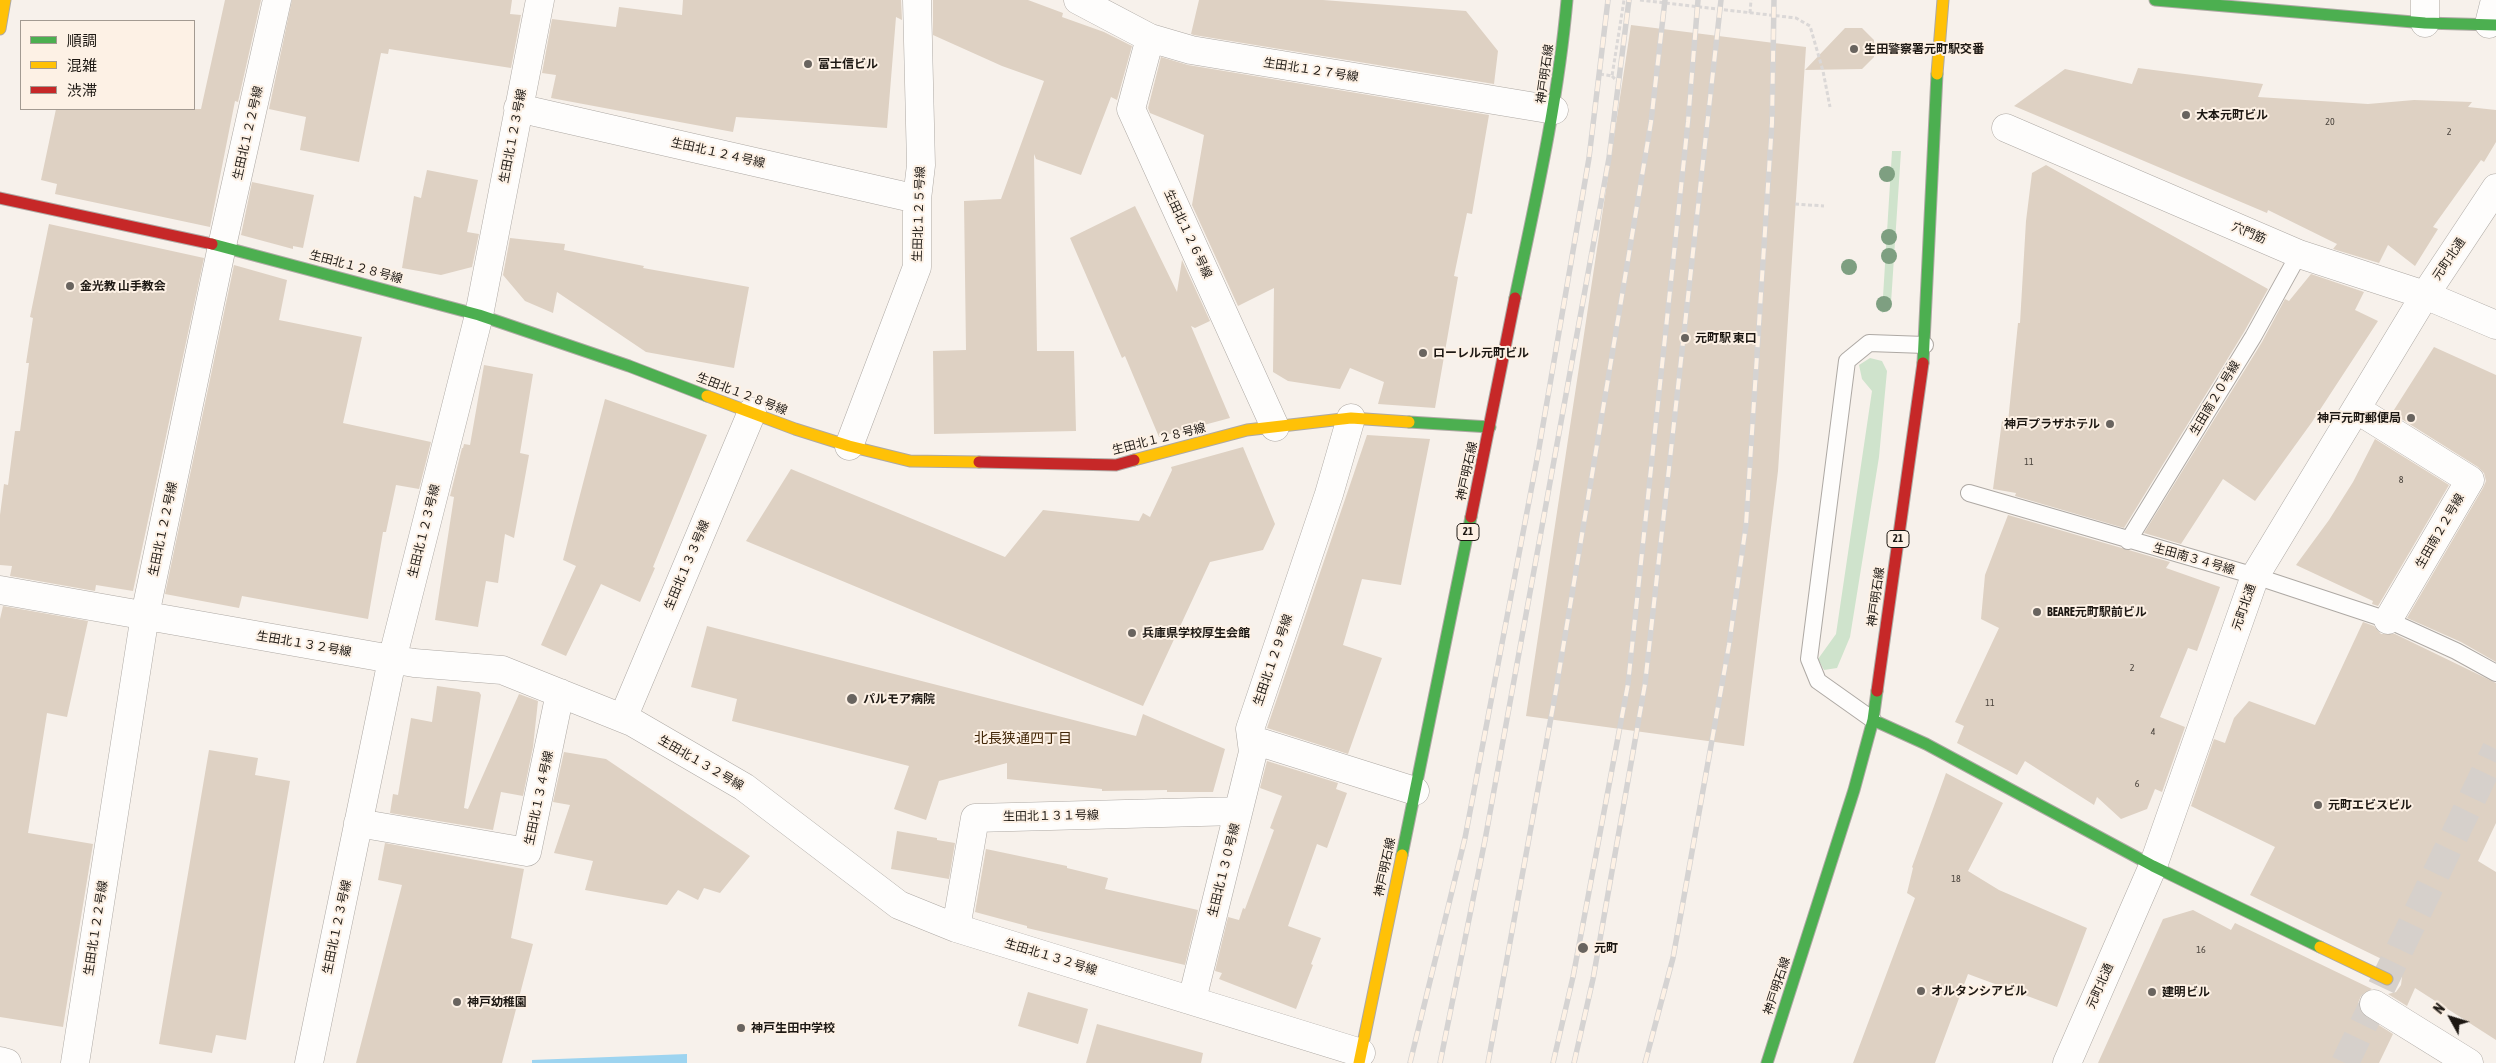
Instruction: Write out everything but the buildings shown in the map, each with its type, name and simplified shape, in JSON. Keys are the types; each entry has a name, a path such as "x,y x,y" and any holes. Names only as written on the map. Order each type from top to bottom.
{"street":[{"path":"0,28 5,0"},
{"name":"生田北１２２号線","path":"75,1063 145,615 222,246 277,0"},
{"name":"生田北１２３号線","path":"309,1063 392,660 479,315 540,0"},
{"name":"生田北１２５号線","path":"849,446 917,267 917,199 921,165 917,0"},
{"name":"生田北１２７号線","path":"1078,0 1150,38 1191,50 1554,110"},
{"name":"神戸明石線","path":"1360,1058 1554,110 1561,67 1567,0"},
{"name":"神戸明石線","path":"1768,1063 1854,790 1873,720 1925,345 1934,112 1943,0"},
{"path":"2155,0 2425,11 2493,16"},
{"name":"生田北１２６号線","path":"1150,38 1131,109 1276,426"},
{"name":"生田北１２４号線","path":"518,108 917,199"},
{"name":"穴門筋","path":"2006,128 2299,254 2425,296 2496,325"},
{"name":"元町北通","path":"2067,1063 2153,866 2255,576 2425,296 2496,188"},
{"name":"生田北１２８号線","path":"0,198 222,246 479,315 629,366 849,446 910,460 1116,465 1247,430 1351,418 1490,427"},
{"name":"生田南２２号線","path":"2356,409 2470,480 2388,620"},
{"name":"生田北１３３号線","path":"623,718 752,412"},
{"name":"生田北１２９号線","path":"1253,740 1250,729 1329,494 1351,418"},
{"name":"生田北１３２号線","path":"0,590 392,660 502,670 623,718 744,787 899,905 956,928 1192,1000 1360,1058"},
{"name":"生田北１３４号線","path":"358,822 527,852 560,693"},
{"path":"1873,720 1926,744 2153,866 2387,979"},
{"path":"1253,740 1414,791"},
{"name":"生田北１３０号線","path":"1192,1000 1253,752 1253,740"},
{"name":"生田北１３１号線","path":"956,928 975,818 1238,811"},
{"path":"2374,1004 2469,1063"},
{"path":"0,1061 7,1063"}],"lane":[{"name":"生田南２０号線","path":"2128,541 2253,337 2299,254"},
{"path":"1873,720 1818,681 1809,659 1847,361 1869,343 1925,345"},
{"name":"生田南３４号線","path":"1969,493 2128,541 2255,576 2388,620 2456,651 2496,673"}],"path":[{"path":"1612,76 1624,0"},
{"path":"1641,0 1796,18 1810,26 1830,107"},
{"path":"1750,13 1752,0"},
{"path":"1600,74 1612,76 1622,85"},
{"path":"1795,204 1824,206"}],"green space":[{"path":"1892,151 1901,151 1891,303 1888,310 1882,313"},
{"path":"1870,358 1882,361 1887,371 1879,457 1850,637 1837,668 1824,670 1818,659 1836,634 1872,391 1862,379 1859,365"}],"water":[{"path":"687,1054 687,1063 532,1063 532,1060"}],"tunnel":[{"path":"2345,1063 2496,749"}],"railway":[{"path":"1410,1063 1465,838 1538,454 1589,158 1608,0"},
{"path":"1440,1063 1485,840 1609,158 1629,0"},
{"path":"1488,1063 1556,690 1651,122 1665,0"},
{"path":"1553,1063 1573,977 1628,684 1688,122 1698,0"},
{"path":"1574,1063 1593,979 1645,684 1721,0"},
{"path":"1645,1063 1673,958 1729,645 1746,525 1772,123 1774,0"}],"traffic: fast":[{"path":"1515,298 1552,113 1567,0"},
{"path":"2155,0 2425,23 2496,25"},
{"path":"1923,363 1937,74"},
{"path":"212,244 479,315 629,366 707,396"},
{"path":"1409,422 1490,427"},
{"path":"1402,855 1471,517"},
{"path":"1767,1063 1854,790 1873,720 1877,691"},
{"path":"1873,720 1926,744 2153,866 2320,947"}],"traffic: slow":[{"path":"0,29 5,0"},
{"path":"1937,74 1943,0"},
{"path":"707,396 795,429 849,446 910,461 979,462"},
{"path":"1134,460 1247,430 1351,418 1409,422"},
{"path":"1359,1063 1402,855"},
{"path":"2320,947 2387,979"}],"traffic: jam":[{"path":"0,198 212,244"},
{"path":"1471,517 1515,298"},
{"path":"1877,691 1923,363"},
{"path":"979,462 1116,465 1134,460"}],"place":[{"name":"生田警察署元町駅交番","path":"1854,49"},
{"name":"富士信ビル","path":"808,64"},
{"name":"大本元町ビル","path":"2186,115"},
{"name":"金光教 山手教会","path":"70,286"},
{"name":"元町駅 東口","path":"1685,338"},
{"name":"ローレル元町ビル","path":"1423,353"},
{"name":"神戸元町郵便局","path":"2411,418"},
{"name":"神戸プラザホテル","path":"2110,424"},
{"name":"BEARE元町駅前ビル","path":"2037,612"},
{"name":"兵庫県学校厚生会館","path":"1132,633"},
{"name":"パルモア病院","path":"852,699"},
{"name":"元町エビスビル","path":"2318,805"},
{"name":"元町","path":"1583,948"},
{"name":"オルタンシアビル","path":"1921,991"},
{"name":"建明ビル","path":"2152,992"},
{"name":"神戸幼稚園","path":"457,1002"},
{"name":"神戸生田中学校","path":"741,1028"}],"district":[{"name":"北長狭通四丁目","path":"1023,739"}]}
